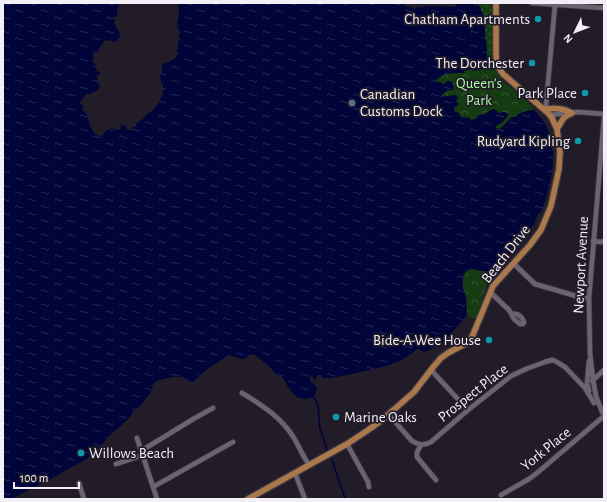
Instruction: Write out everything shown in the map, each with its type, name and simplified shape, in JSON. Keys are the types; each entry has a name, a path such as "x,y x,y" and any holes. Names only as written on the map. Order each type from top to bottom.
{"main road":[{"name":"Beach Drive","path":"248,499 366,432 389,415 414,392 436,363 446,354 466,344 476,330 493,286 527,249 538,234 544,222 551,206 558,177 560,148 557,129 550,115 503,74 498,65 496,54 496,3"},
{"path":"544,110 553,108 565,109 572,113"},
{"path":"557,129 562,118 572,113"}],"street":[{"path":"532,3 604,8"},
{"path":"544,110 546,105 555,5"},
{"path":"550,115 585,112 604,114"},
{"name":"Newport Avenue","path":"603,414 596,396 593,380 590,353 588,298 604,118"},
{"path":"593,241 604,241"},
{"path":"514,264 535,284 583,298 588,298"},
{"path":"490,292 512,314"},
{"path":"586,387 590,353"},
{"name":"Prospect Place","path":"421,445 431,442 511,376 526,368 552,360 565,367 586,387 594,403 603,414"},
{"path":"431,370 468,410"},
{"path":"586,387 604,370"},
{"path":"242,393 257,402 283,423 309,465"},
{"path":"116,464 142,453 189,422 214,408"},
{"name":"York Place","path":"501,495 529,479 603,414"},
{"path":"389,415 412,441 421,445 417,452 417,457 436,480"},
{"path":"137,438 157,499"},
{"path":"153,487 233,442"},
{"path":"347,444 368,482 369,487"},
{"path":"295,473 305,499"},
{"path":"79,483 84,499"}],"green space":[{"path":"478,3 493,3 494,67 480,69 487,53 483,15"},
{"name":"Queen’s Park","path":"494,67 501,79 533,107 534,110 524,112 516,117 512,117 500,129 495,128 509,115 499,114 490,110 485,114 479,115 476,119 471,120 461,117 459,113 455,112 455,95 441,97 440,96 448,90 451,91 436,80 439,77 449,74 464,73 464,71 470,69 474,71"},
{"path":"472,267 485,270 493,269 495,273 488,281 477,318 468,318 466,307 467,297 463,288 464,275"}],"water":[{"path":"3,3 119,3 119,10 117,8 117,16 113,17 115,20 114,23 121,36 115,42 107,40 104,41 98,51 93,55 94,58 92,61 97,66 96,70 100,73 100,75 97,75 97,79 100,86 98,90 90,94 86,94 80,103 83,106 82,110 87,114 92,129 98,136 103,135 108,129 119,130 121,125 126,126 127,130 131,130 133,127 136,127 137,122 153,110 159,102 163,92 163,85 160,76 162,65 174,59 177,54 180,38 178,35 181,33 177,28 179,15 178,3 403,3 406,6 413,8 432,6 456,7 456,3 474,3 480,7 484,20 487,46 485,65 482,69 470,69 464,71 464,73 449,74 439,77 436,80 437,82 443,84 448,81 452,82 454,87 453,90 448,90 440,97 457,96 458,98 456,101 459,104 454,108 455,112 459,113 461,117 470,118 471,120 476,119 479,115 485,114 493,109 499,113 504,112 509,114 497,125 496,128 500,129 512,117 516,117 522,112 534,110 536,112 548,130 553,151 551,175 543,207 533,226 524,238 497,266 492,266 491,271 472,269 466,270 463,276 462,285 466,299 467,314 439,345 425,352 418,348 400,361 352,374 331,378 323,378 321,375 318,375 314,380 312,376 309,377 311,382 317,388 314,397 307,399 298,398 290,390 282,377 276,375 270,367 255,355 252,354 242,359 229,355 210,367 193,382 183,377 174,377 155,382 152,386 153,388 151,392 141,405 88,458 12,499 3,499"}],"waterway":[{"path":"314,397 318,405 320,429 327,449"},
{"path":"332,460 346,499"}],"place":[{"name":"Chatham Apartments","path":"538,19"},
{"name":"The Dorchester","path":"532,63"},
{"name":"Park Place","path":"585,93"},
{"name":"Canadian Customs Dock","path":"352,103"},
{"name":"Rudyard Kipling","path":"578,141"},
{"name":"Bide-A-Wee House","path":"489,340"},
{"name":"Marine Oaks","path":"336,417"},
{"name":"Willows Beach","path":"81,453"}]}
